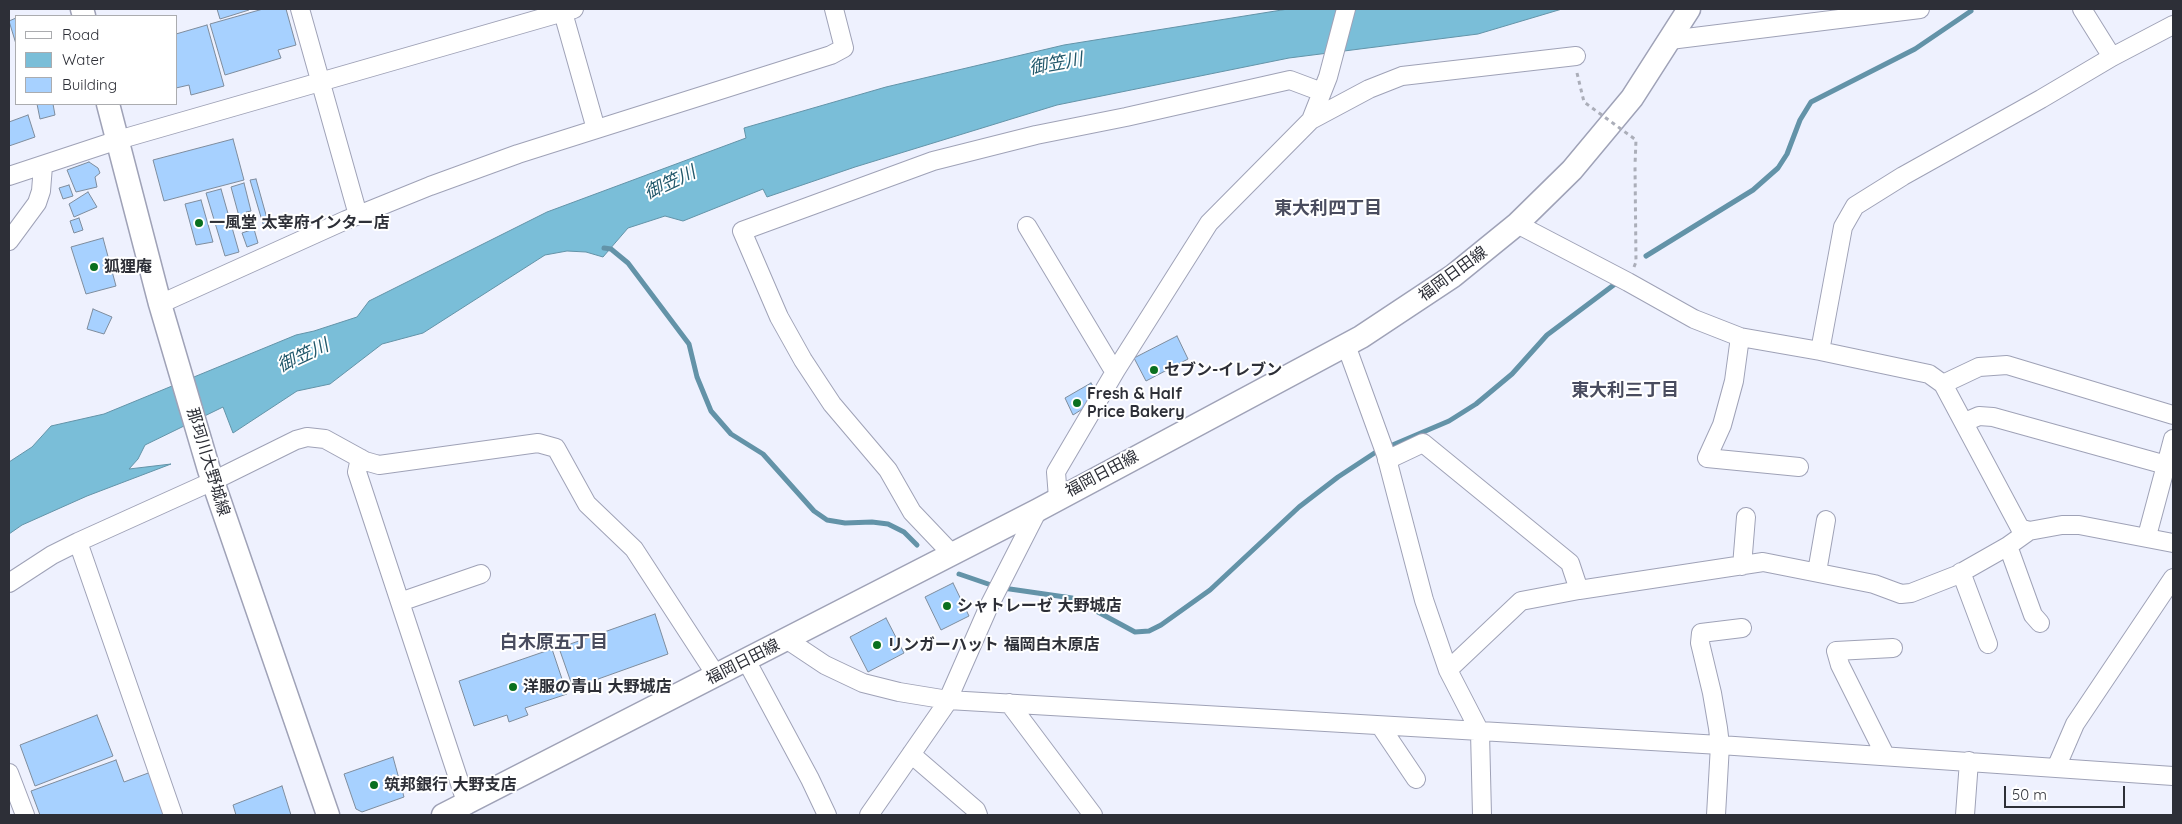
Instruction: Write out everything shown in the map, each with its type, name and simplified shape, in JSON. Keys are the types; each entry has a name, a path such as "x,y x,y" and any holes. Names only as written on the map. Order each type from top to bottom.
{"main road":[{"name":"福岡日田線","path":"443,815 467,805 1038,510 1346,345 1453,276 1517,224 1572,170 1626,105 1679,25"},
{"name":"那珂川大野城線","path":"108,105 160,304 211,476 328,815"}],"street":[{"path":"300,9 358,215"},
{"path":"160,304 358,215 518,154 832,55 844,48 834,9"},
{"path":"1311,120 1325,85 1346,9"},
{"path":"1679,25 1920,9"},
{"path":"2082,9 2112,57"},
{"path":"9,176 118,140 566,10 596,129"},
{"path":"1820,351 1843,227 1855,206 1903,176 2112,57 2173,25"},
{"path":"1058,498 1056,472 1116,370 1209,223 1311,120 1369,89 1402,76 1576,65"},
{"path":"952,554 912,512 888,470 832,404 803,360 778,316 742,231 933,161 1036,135 1126,118 1290,80 1325,85"},
{"path":"9,241 37,203 41,191 43,166"},
{"path":"1517,224 1694,319 1740,337 1820,351 1929,374 1943,384 1965,422 2016,522 2020,528 2029,531"},
{"path":"1027,226 1111,366 1116,370"},
{"path":"1740,337 1734,381 1722,425 1706,458 1799,467"},
{"path":"1346,345 1385,453 1424,600 1448,670 1480,732 1482,815"},
{"path":"1943,384 1979,367 2007,365 2173,415"},
{"path":"1965,422 1979,416 1993,417 2166,465"},
{"path":"9,583 52,555 211,476 307,437 325,440 360,458 379,464 538,443 556,448 587,504 634,549 716,675"},
{"path":"2147,536 2173,439"},
{"path":"1385,453 1423,443 1570,563 1579,590"},
{"path":"360,458 357,472 467,805"},
{"path":"869,815 948,700 999,588 1038,510"},
{"path":"1742,566 1746,517"},
{"path":"1817,572 1826,520"},
{"path":"1448,670 1521,601 1579,590 1763,562 1874,584 1901,594 1911,593 1962,572 2008,546 2029,531 2079,524 2147,536 2173,543"},
{"path":"78,542 173,815"},
{"path":"2008,546 2033,616 2040,623"},
{"path":"1962,572 1988,644"},
{"path":"400,602 481,574"},
{"path":"2056,768 2075,724 2173,578"},
{"path":"1716,815 1720,745 1712,693 1700,642 1701,633 1742,628"},
{"path":"786,640 825,665 863,682 899,692 948,700 1381,727 1885,755 2173,776"},
{"path":"1885,755 1840,665 1836,651 1893,648"},
{"path":"746,660 810,779 827,815"},
{"path":"1009,703 1093,815"},
{"path":"1381,727 1416,779"},
{"path":"912,754 976,810 978,815"},
{"path":"1966,815 1969,761"},
{"path":"9,773 25,815"}],"path":[{"path":"1576,65 1584,102 1636,140 1636,262 1628,282"}],"water":[{"name":"御笠川","path":"1288,9 1562,9 1478,34 1289,58 1057,105 855,167 767,197 763,189 683,221 665,216 628,228 603,257 586,252 567,251 545,255 423,333 382,344 330,384 297,391 233,433 223,407 145,445 138,459 129,469 171,464 87,496 22,525 9,534 9,462 32,447 51,426 104,414 296,335 357,317 369,301 547,212 746,138 744,128 886,87 1064,45"}],"building":[{"path":"217,9 248,9 249,10 220,19"},
{"path":"263,9 286,9 296,45 278,50 281,58 225,75 210,24"},
{"path":"15,18 15,41 9,21"},
{"path":"207,25 224,86 191,95 189,85 178,88 178,33"},
{"path":"37,105 53,105 55,115 40,119"},
{"path":"28,115 35,137 9,146 9,122"},
{"path":"233,139 244,180 164,201 153,160"},
{"path":"89,162 98,168 100,173 95,177 97,187 76,192 67,170"},
{"path":"256,179 268,222 263,224 250,180"},
{"path":"244,183 251,211 246,212 247,218 240,220 231,187"},
{"path":"69,185 73,196 63,199 59,188"},
{"path":"221,189 239,252 225,256 206,193"},
{"path":"88,192 97,207 74,217 69,204"},
{"name":"一風堂 太宰府インター店","path":"201,200 213,242 196,245 185,204"},
{"path":"79,218 83,230 74,233 70,221"},
{"path":"254,229 258,243 247,247 242,233"},
{"name":"狐狸庵","path":"103,238 116,286 86,294 71,247"},
{"path":"93,309 112,317 104,334 87,329"},
{"name":"セブン-イレブン","path":"1177,336 1188,359 1146,381 1134,358"},
{"name":"Fresh & Half Price Bakery","path":"1091,383 1095,389 1084,408 1073,415 1065,398"},
{"name":"シャトレーゼ 大野城店","path":"953,583 969,616 941,630 925,597"},
{"path":"655,614 668,654 573,688 559,648"},
{"name":"リンガーハット 福岡白木原店","path":"886,618 904,653 868,672 850,637"},
{"name":"洋服の青山 大野城店","path":"552,649 567,694 525,708 528,715 509,722 507,715 474,726 459,681"},
{"path":"97,715 113,756 35,786 20,745"},
{"name":"筑邦銀行 大野支店","path":"393,757 404,797 362,812 356,809 344,774"},
{"path":"116,760 124,782 151,772 166,815 40,815 31,791"},
{"path":"282,786 291,815 236,815 233,805"}],"waterway":[{"path":"1646,256 1753,190 1778,168 1787,154 1800,120 1811,102 1915,49 1971,11"},
{"path":"604,248 611,249 628,263 689,344 697,377 711,411 731,434 763,454 814,511 827,520 845,523 872,522 888,524 904,532 917,545"},
{"path":"1003,588 1072,598 1135,632 1149,631 1161,625 1210,590 1299,507 1338,477 1376,452 1449,421 1476,404 1512,374 1547,335 1615,284"},
{"path":"959,574 994,586"}],"place":[{"name":"一風堂 太宰府インター店","path":"199,223"},
{"name":"狐狸庵","path":"94,267"},
{"name":"セブン-イレブン","path":"1154,370"},
{"name":"Fresh & Half Price Bakery","path":"1077,403"},
{"name":"シャトレーゼ 大野城店","path":"947,606"},
{"name":"リンガーハット 福岡白木原店","path":"877,645"},
{"name":"洋服の青山 大野城店","path":"513,687"},
{"name":"筑邦銀行 大野支店","path":"374,785"}],"district":[{"name":"東大利四丁目","path":"1328,209"},
{"name":"東大利三丁目","path":"1625,391"},
{"name":"白木原五丁目","path":"554,643"}]}
